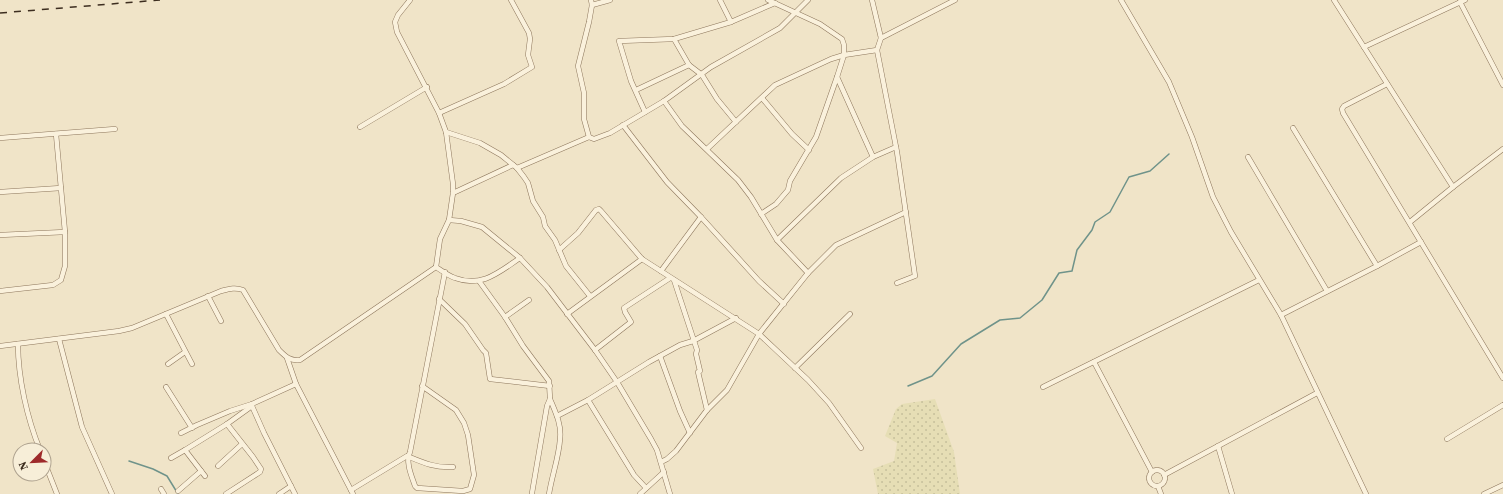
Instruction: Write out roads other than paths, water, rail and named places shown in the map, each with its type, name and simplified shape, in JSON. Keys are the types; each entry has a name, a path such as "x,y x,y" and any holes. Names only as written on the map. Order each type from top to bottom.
{"street":[{"path":"0,346 119,331 142,324 208,296 232,288 243,290 279,350 287,358 293,361 300,360 436,267 440,239 449,220 453,184 446,132 440,113 397,32 395,22 398,15 410,0"},
{"path":"440,113 504,84 532,67 528,55 530,39 529,33 511,0"},
{"path":"588,137 584,119 584,93 578,66 589,22 591,3 610,0"},
{"path":"720,0 731,22"},
{"path":"761,214 776,204 788,190 790,181 816,137 844,55 844,45 842,39 820,24 768,0"},
{"path":"453,193 588,137 594,140 623,125 664,101 711,68 780,28 808,0"},
{"path":"872,0 881,38 878,50 896,147 915,276 896,283"},
{"path":"881,38 955,0"},
{"path":"1121,0 1170,82 1192,137 1213,197 1231,232 1281,315 1366,494"},
{"path":"1334,0 1453,187"},
{"path":"1364,47 1465,0"},
{"path":"1460,2 1503,85"},
{"path":"645,112 631,81 619,41 674,39 731,22 775,3"},
{"path":"674,39 689,65 702,75 717,99 736,122"},
{"path":"707,149 775,84 817,65 844,55 878,50"},
{"path":"636,90 689,65"},
{"path":"837,77 873,157"},
{"path":"1387,84 1344,106 1342,111 1503,378"},
{"path":"360,128 427,87"},
{"path":"762,98 792,134 809,150"},
{"path":"664,101 682,126 738,180 751,197 777,240 808,274"},
{"path":"623,125 667,182 701,217 759,282 784,304"},
{"path":"1293,128 1377,266"},
{"path":"0,138 115,129"},
{"path":"446,132 480,143 501,155 515,167 528,183 533,201 543,217 545,226 555,240 566,266 590,296"},
{"path":"0,291 54,285 61,280 65,266 65,232 56,134"},
{"path":"777,240 841,178 873,157 896,147"},
{"path":"1410,222 1503,149"},
{"path":"1248,157 1327,291"},
{"path":"0,192 61,188"},
{"path":"559,250 578,233 598,209 642,259 759,334 829,403 861,448"},
{"path":"661,462 668,459 676,451 707,410 727,390 759,334 808,274 836,245 906,212"},
{"path":"661,271 701,217"},
{"path":"449,220 461,221 482,227 520,258 547,288 595,350 617,382 657,450 670,494"},
{"path":"0,235 65,232"},
{"path":"1281,315 1421,242"},
{"path":"436,267 454,278 472,282 479,281 500,271 520,258"},
{"path":"567,314 642,259"},
{"path":"287,358 296,384 352,492 407,456 410,452 445,272"},
{"path":"672,279 696,350 700,371 698,372 707,410"},
{"path":"595,350 631,322 624,308 672,279"},
{"path":"1043,387 1259,280"},
{"path":"479,281 544,374 550,386 550,399 557,416 560,439 549,494"},
{"path":"208,296 221,321"},
{"path":"439,299 465,324 486,353 490,379 550,386"},
{"path":"505,317 529,300"},
{"path":"166,314 192,364"},
{"path":"795,368 850,314"},
{"path":"557,416 588,400 680,345 693,341 736,318"},
{"path":"59,339 82,427 112,494"},
{"path":"18,344 18,362 22,384 31,425 37,442"},
{"path":"168,364 185,352"},
{"path":"660,356 690,433"},
{"path":"1094,362 1152,472"},
{"path":"181,433 230,411 252,405 296,384"},
{"path":"407,456 410,471 417,488 463,491 470,489 474,475 468,435 464,423 456,410 422,386"},
{"path":"166,387 192,428"},
{"path":"1164,474 1317,393"},
{"path":"532,493 547,406 550,399"},
{"path":"588,400 634,475 646,488"},
{"path":"171,458 227,424 252,405"},
{"path":"252,405 264,433 295,494"},
{"path":"1447,439 1503,405"},
{"path":"226,494 261,471 253,457 227,424"},
{"path":"218,466 242,444"},
{"path":"1218,446 1232,494"},
{"path":"185,450 205,476"},
{"path":"407,456 428,465 453,467"},
{"path":"1156,470 1161,471 1164,474 1165,479 1163,484 1158,486 1150,482 1149,477 1152,472 1156,470"},
{"path":"178,492 201,471"},
{"path":"640,494 664,472"},
{"path":"52,481 57,494"},
{"path":"1484,494 1503,485"},
{"path":"279,494 291,486"},
{"path":"1158,486 1161,494"},
{"path":"161,489 164,494"}],"waterway":[{"path":"908,386 932,376 961,344 1000,320 1020,318 1042,300 1059,273 1072,271 1077,250 1092,230 1095,222 1110,212 1129,177 1150,171 1169,154"},
{"path":"129,461 153,469 167,476 178,494"}],"railway":[{"path":"0,13 160,0"}]}
